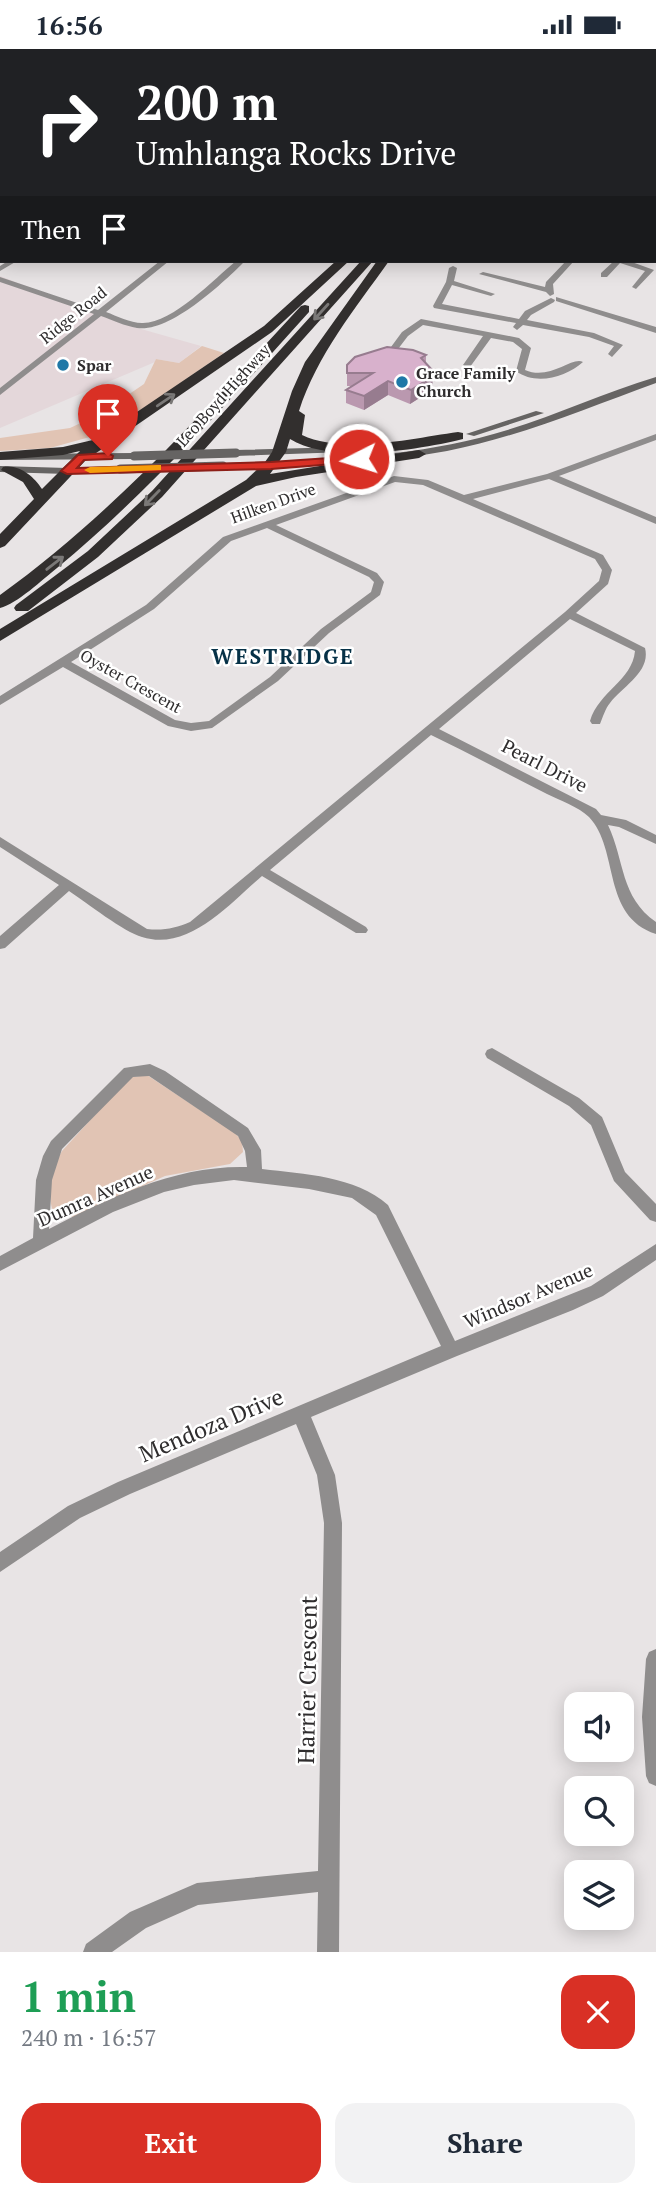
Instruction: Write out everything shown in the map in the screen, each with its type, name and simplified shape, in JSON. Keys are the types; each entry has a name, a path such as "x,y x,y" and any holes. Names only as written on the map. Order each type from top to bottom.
{"highway":[{"path":"0,543 82,457 268,329 344,263"},
{"name":"Leo Boyd Highway","path":"0,603 64,555 128,499 344,263"},
{"name":"Leo Boyd Highway","path":"0,623 76,568 127,523 365,263"},
{"path":"0,636 251,483 275,459 312,362 382,263"},
{"path":"312,362 295,430 296,437 302,441 318,446 350,447 458,436"},
{"path":"2,463 108,439"},
{"path":"251,483 297,471 379,462 432,451"},
{"path":"2,463 28,479 41,500"}],"main road":[{"path":"2,463 67,471 223,466 382,448 458,436 534,415 656,374"},
{"path":"2,463 82,457 236,453 275,459 432,451 513,432 656,380"}],"street":[{"name":"Ridge Road","path":"0,392 97,312 162,263"},
{"path":"0,279 138,326 153,326 188,304 239,263"},
{"path":"552,296 549,284 568,263"},
{"path":"604,275 618,263"},
{"path":"628,263 650,269 636,287"},
{"path":"453,268 450,282 437,306 615,342 620,346 612,353"},
{"path":"483,274 656,330"},
{"path":"450,282 491,294"},
{"path":"477,314 500,284"},
{"path":"516,340 515,333 528,313 552,296"},
{"path":"395,347 419,322 516,340 527,348 527,355 520,368 523,373 542,378 579,362"},
{"path":"467,365 488,336"},
{"path":"465,498 550,476 656,437"},
{"path":"550,476 656,520"},
{"name":"Hilken Drive","path":"0,701 161,599 222,542 394,479 419,480 465,498 599,557 607,570 604,582 569,614 195,925 168,936 144,933 0,841"},
{"name":"Oyster Crescent","path":"63,662 172,723 201,726 222,719 274,679 325,631 371,597 378,588 379,582 373,575 266,524"},
{"path":"569,614 641,650 639,667 602,701 596,721"},
{"name":"Pearl Drive","path":"430,729 583,806 599,819 625,901 638,918 656,929"},
{"path":"599,819 622,823 656,840"},
{"path":"261,870 362,930"},
{"path":"0,944 68,885"},
{"path":"492,1054 574,1102 597,1121 619,1177 656,1215"},
{"path":"41,1242 43,1184 50,1155 56,1145 129,1072 150,1070 160,1075 243,1132 253,1150 256,1174"},
{"name":"Dumra Avenue","path":"0,1264 114,1206 173,1184 223,1174 256,1174 349,1190 375,1202 390,1223 451,1350"},
{"name":"Windsor Avenue","path":"451,1350 597,1291 656,1251"},
{"name":"Mendoza Drive","path":"0,1563 74,1512 124,1488 451,1350"},
{"name":"Harrier Crescent","path":"301,1414 326,1475 333,1523 328,1952"},
{"path":"656,1659 652,1687 652,1725 656,1776"},
{"path":"94,1952 138,1920 197,1894 330,1880"}],"shaded area":[{"path":"0,276 134,327 201,346 179,363 156,359 155,362 0,428"},
{"path":"202,346 224,353 128,419 97,435 50,448 0,451 0,438 70,428 100,414 144,384 156,359 179,363"},
{"path":"147,1075 235,1133 242,1141 243,1152 230,1164 165,1176 74,1217 54,1214 50,1199 51,1182 62,1151 126,1081 132,1077"}],"building":[{"path":"387,347 413,350 426,355 421,358 433,371 433,376 411,390 388,381 364,396 346,390 373,373 347,373 347,365 355,357"}],"slow traffic":[{"path":"90,470 157,468"}],"place":[{"name":"Spar","path":"63,365"},
{"name":"Grace Family Church","path":"402,382"}],"district":[{"name":"WESTRIDGE","path":"283,656"}],"route":[{"path":"108,456 82,457 67,471 271,465 359,459"}]}
